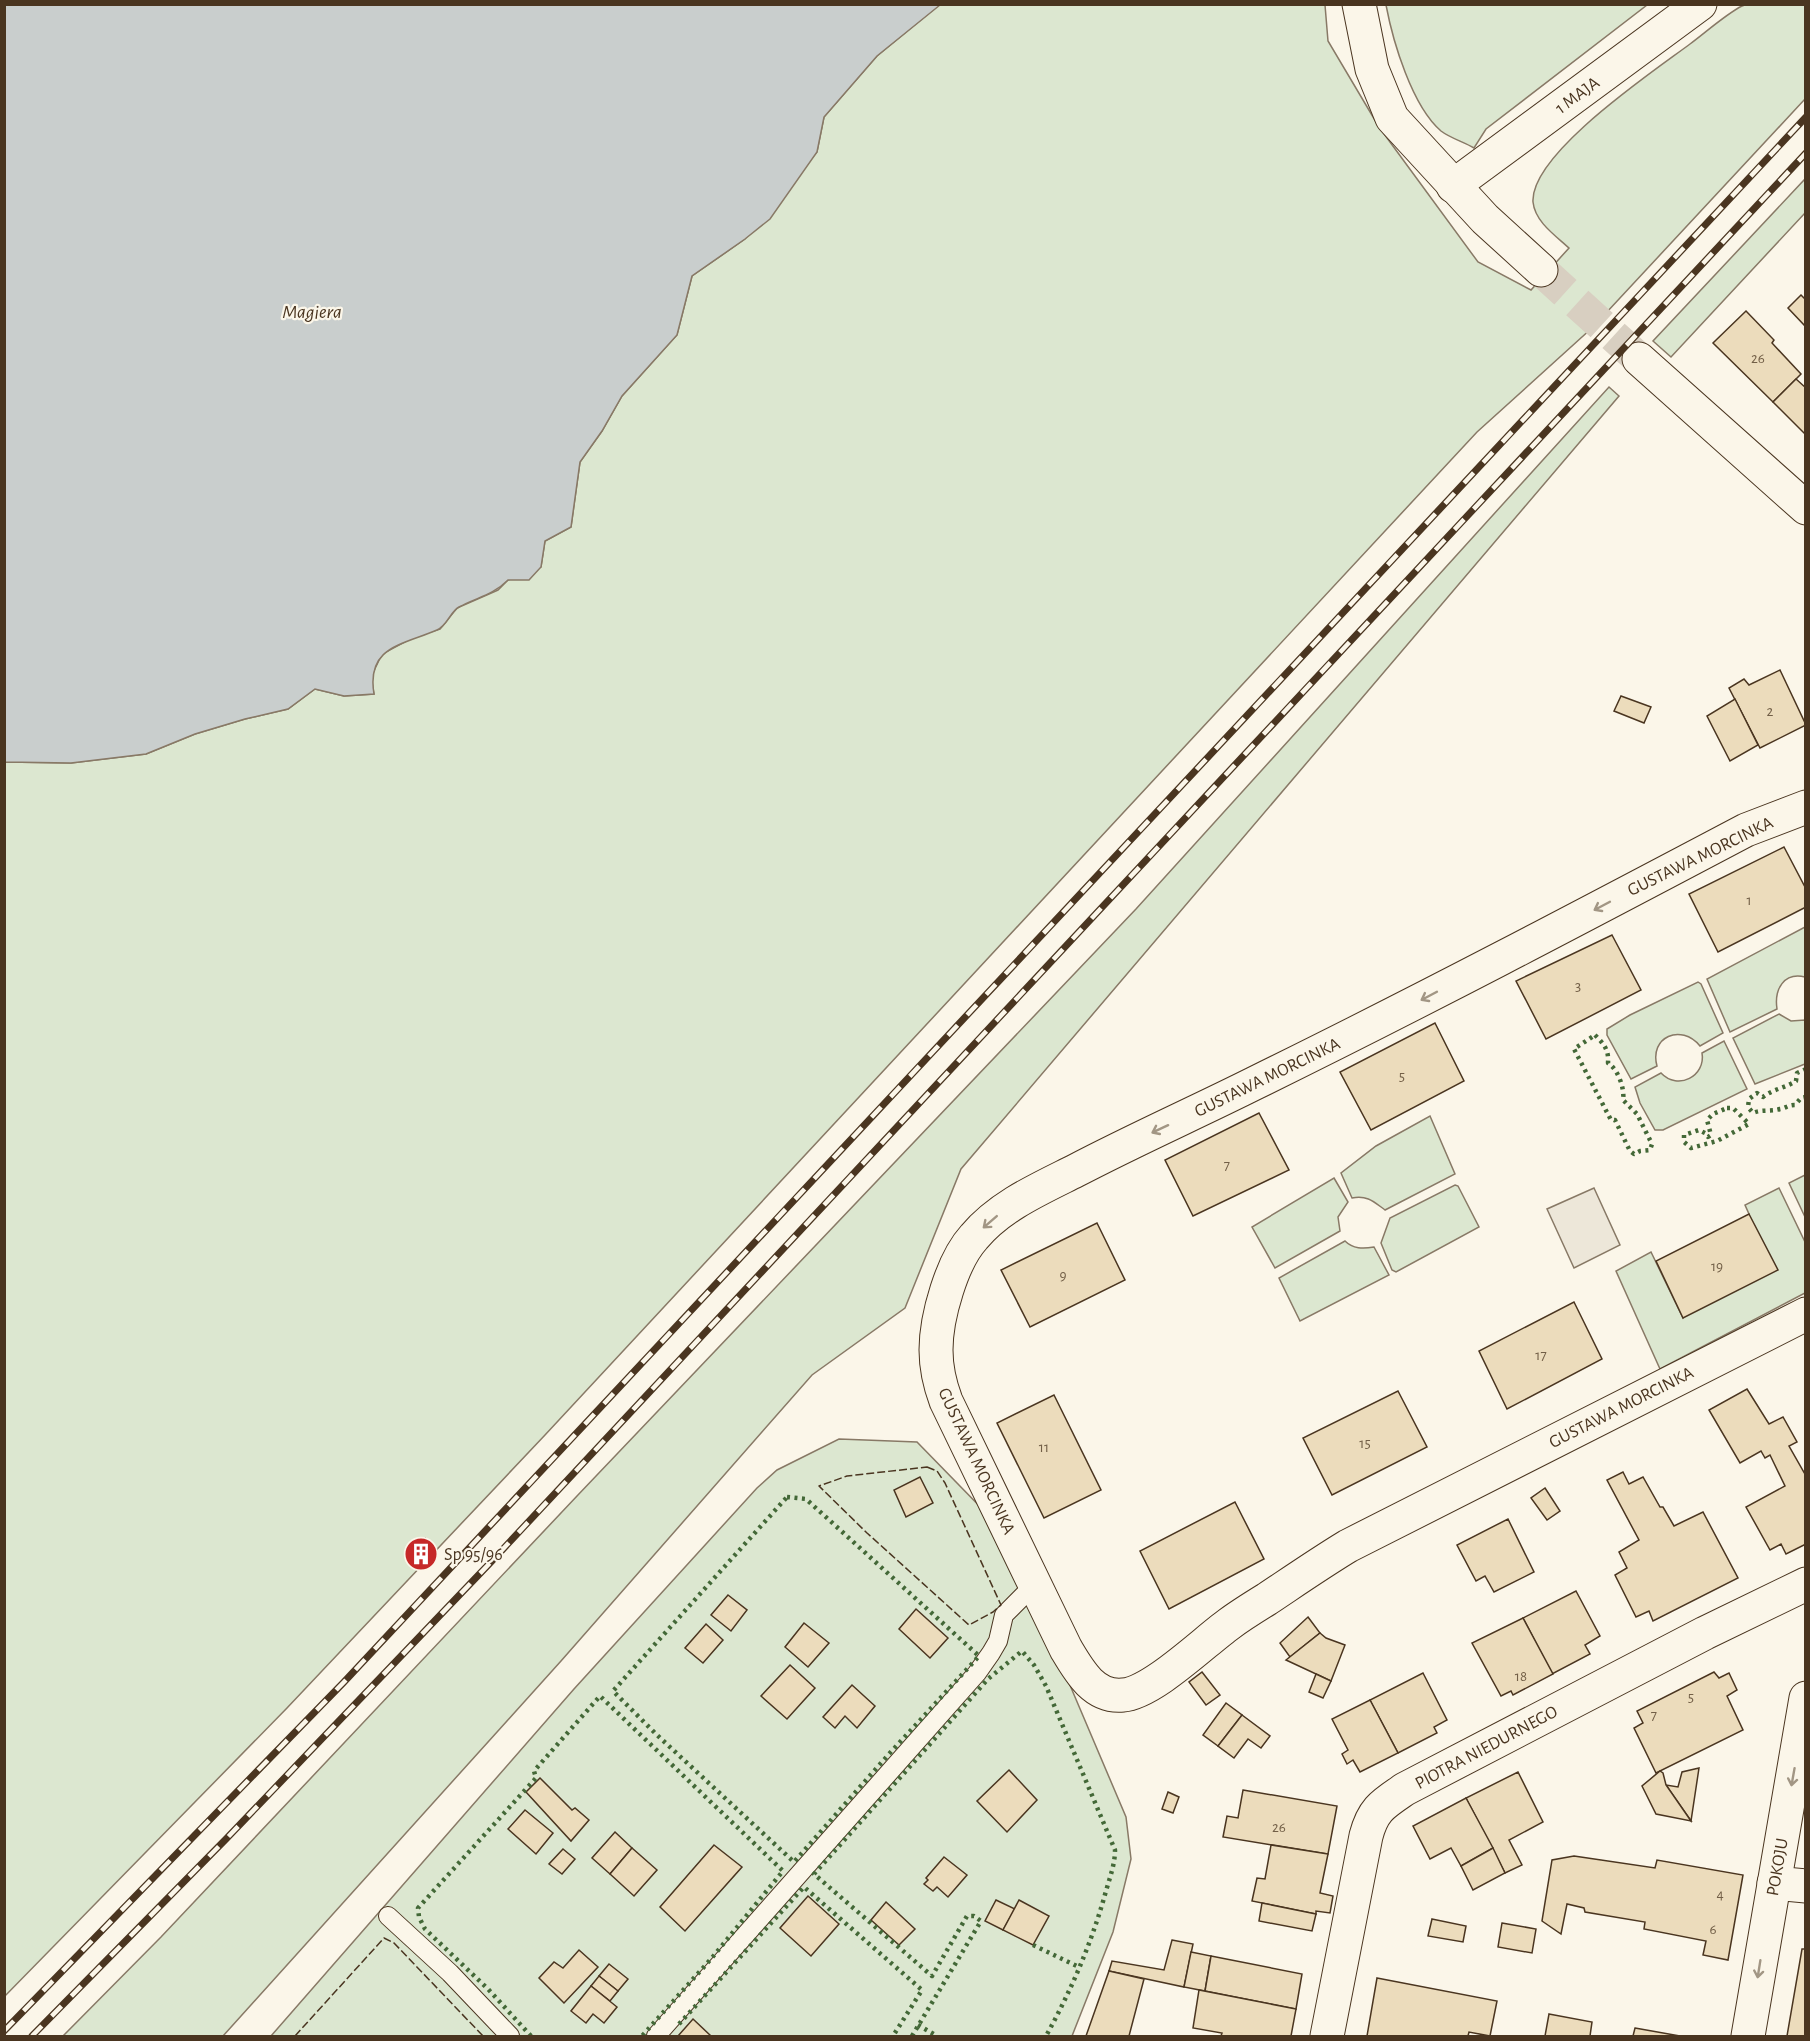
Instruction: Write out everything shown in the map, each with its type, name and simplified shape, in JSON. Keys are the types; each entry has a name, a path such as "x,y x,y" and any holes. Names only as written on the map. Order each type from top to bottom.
{"street":[{"path":"1359,4 1360,19 1372,69 1392,118 1485,219 1541,270"},
{"name":"1 MAJA","path":"1453,186 1700,4"},
{"path":"1640,358 1806,508"},
{"name":"GUSTAWA MORCINKA","path":"1806,807 1746,830 1390,1017 1065,1176 1008,1207 973,1237 954,1271 941,1314 936,1349 940,1385 959,1430 1036,1583 1066,1650 1090,1685 1106,1693 1124,1695 1144,1688 1229,1624 1348,1546 1806,1314"},
{"name":"PIOTRA NIEDURNEGO","path":"1327,2037 1365,1836 1369,1822 1379,1806 1406,1789 1674,1649 1806,1584"},
{"name":"POKOJU","path":"1748,2037 1806,1698"},
{"path":"1774,1883 1806,1886"}],"lane":[{"path":"656,2037 992,1653 998,1641 1004,1615 1036,1583"},
{"path":"388,1916 450,1973 510,2037"}],"green space":[{"path":"1762,3 1805,5 1805,99 1593,327 1477,432 545,1435 287,1708 5,1996 5,762 71,763 146,754 195,734 288,709 315,689 344,696 374,694 371,677 382,654 414,637 440,629 457,608 498,590 508,580 541,567 545,541 571,527 580,462 602,431 622,396 677,335 692,276 745,239 817,152 824,117 877,56 940,4 1325,5 1328,41 1379,127 1478,262 1531,290 1569,248 1542,222 1533,202 1537,183 1551,161 1597,115 1729,14 1742,6"},
{"path":"1386,4 1647,5 1486,129 1474,148 1441,131 1421,106 1399,55"},
{"path":"1805,179 1805,213 1671,357 1653,341"},
{"path":"1609,387 1619,396 961,1169 905,1308 812,1375 561,1661 223,2036 63,2036 161,1937 1136,909"},
{"path":"1805,927 1805,977 1791,977 1782,984 1777,995 1777,1009 1730,1032 1707,979"},
{"path":"1698,982 1701,984 1723,1033 1700,1046 1684,1035 1668,1037 1658,1047 1657,1066 1631,1079 1607,1035 1607,1029 1630,1015"},
{"path":"1779,1014 1791,1021 1805,1020 1805,1064 1755,1084 1733,1038"},
{"path":"1724,1041 1747,1089 1663,1130 1655,1130 1640,1103 1635,1087 1661,1073 1675,1081 1689,1078 1700,1068 1702,1053"},
{"path":"1430,1116 1455,1174 1385,1210 1367,1198 1352,1198 1341,1173 1376,1146"},
{"path":"1805,1175 1805,1217 1789,1183"},
{"path":"1334,1178 1348,1202 1338,1217 1340,1231 1275,1268 1252,1227"},
{"path":"1455,1185 1458,1186 1479,1227 1396,1272 1392,1270 1381,1243 1390,1218"},
{"path":"1779,1188 1805,1242 1805,1293 1660,1369 1616,1271 1651,1252 1683,1318 1749,1214 1745,1205"},
{"path":"1345,1241 1358,1248 1374,1247 1389,1275 1300,1321 1279,1278"},
{"path":"839,1439 917,1442 994,1521 1058,1657 1126,1817 1131,1859 1113,1932 1072,2036 271,2036 574,1689 757,1488 777,1470"}],"shaded area":[{"path":"1594,1188 1620,1245 1574,1268 1547,1209"}],"water":[{"name":"Magiera","path":"5,4 940,5 877,56 824,117 817,152 770,219 692,276 677,335 622,396 602,431 580,462 571,527 545,541 541,567 529,580 508,580 490,593 459,607 437,630 390,650 381,657 376,666 373,678 374,694 344,696 315,689 288,709 195,734 146,754 71,763 5,762"}],"building":[{"path":"1801,295 1806,300 1806,327 1788,308"},
{"path":"1746,311 1774,340 1772,343 1801,374 1773,402 1713,343"},
{"path":"1796,379 1806,388 1806,435 1773,402"},
{"path":"1780,670 1806,725 1760,748 1729,688 1744,679 1749,685"},
{"path":"1621,696 1651,707 1644,723 1614,711"},
{"path":"1735,699 1758,745 1730,761 1707,716"},
{"path":"1784,847 1806,889 1806,907 1718,952 1689,894"},
{"path":"1612,935 1641,990 1546,1039 1516,981"},
{"path":"1435,1023 1464,1081 1371,1130 1340,1072"},
{"path":"1259,1113 1289,1170 1193,1216 1165,1160"},
{"path":"1749,1214 1778,1270 1683,1318 1656,1261"},
{"path":"1097,1223 1125,1280 1030,1327 1001,1270"},
{"path":"1574,1302 1602,1359 1507,1409 1479,1351"},
{"path":"1747,1389 1769,1424 1783,1417 1797,1442 1789,1446 1806,1476 1806,1544 1786,1554 1781,1544 1770,1550 1746,1507 1785,1486 1770,1455 1765,1458 1761,1451 1740,1463 1709,1410"},
{"path":"1398,1391 1427,1447 1332,1495 1303,1438"},
{"path":"1054,1395 1101,1490 1044,1518 997,1423"},
{"path":"1623,1472 1629,1484 1643,1477 1674,1526 1703,1512 1738,1578 1653,1621 1649,1611 1636,1617 1615,1575 1627,1568 1619,1552 1639,1540 1607,1480"},
{"path":"920,1477 933,1503 906,1517 894,1490"},
{"path":"1545,1488 1560,1511 1547,1520 1531,1498"},
{"path":"1235,1502 1264,1559 1169,1609 1140,1551"},
{"path":"1508,1519 1534,1572 1494,1592 1485,1576 1476,1581 1457,1545"},
{"name":"Sp 95/96","path":"425,1538 437,1550 418,1569 406,1558"},
{"path":"1576,1591 1600,1636 1585,1645 1590,1654 1552,1674 1523,1618"},
{"path":"728,1595 747,1610 731,1631 711,1615"},
{"path":"916,1609 948,1638 930,1658 899,1629"},
{"path":"1308,1617 1320,1633 1290,1657 1280,1643"},
{"path":"1523,1618 1553,1674 1513,1695 1511,1691 1501,1696 1472,1643"},
{"path":"804,1623 829,1643 808,1667 785,1647"},
{"path":"706,1624 723,1640 703,1663 685,1648"},
{"path":"1320,1633 1326,1638 1345,1645 1331,1681 1286,1660"},
{"path":"790,1665 815,1688 787,1719 761,1696"},
{"path":"1202,1672 1220,1695 1206,1705 1189,1682"},
{"path":"1714,1672 1719,1678 1729,1673 1737,1690 1727,1696 1743,1730 1656,1773 1634,1728 1643,1723 1637,1711"},
{"path":"1423,1673 1447,1720 1434,1727 1437,1733 1398,1753 1370,1700"},
{"path":"1316,1674 1331,1681 1323,1698 1309,1692"},
{"path":"852,1685 875,1706 857,1728 845,1716 835,1728 823,1717"},
{"path":"1370,1700 1398,1753 1360,1772 1353,1760 1347,1764 1342,1754 1348,1750 1332,1719"},
{"path":"1226,1703 1242,1715 1218,1746 1203,1735"},
{"path":"1242,1715 1270,1736 1261,1748 1248,1739 1234,1758 1218,1746"},
{"path":"1699,1768 1691,1821 1666,1785 1678,1787 1682,1772"},
{"path":"1009,1770 1037,1800 1007,1832 977,1801"},
{"path":"1660,1771 1663,1773 1666,1785 1691,1821 1656,1814 1642,1786"},
{"path":"1518,1772 1543,1822 1509,1840 1522,1865 1505,1873 1466,1798"},
{"path":"540,1778 572,1810 575,1808 589,1820 571,1841 526,1792"},
{"path":"1243,1790 1337,1806 1328,1854 1223,1837 1227,1816 1238,1818"},
{"path":"1168,1792 1179,1797 1173,1813 1162,1809"},
{"path":"1466,1798 1493,1848 1461,1866 1451,1848 1430,1859 1413,1826"},
{"path":"525,1810 553,1833 536,1854 508,1829"},
{"path":"615,1832 632,1848 610,1874 592,1858"},
{"path":"714,1845 742,1867 685,1931 660,1907"},
{"path":"1271,1845 1328,1854 1320,1893 1333,1896 1330,1913 1316,1911 1316,1914 1252,1901 1257,1878 1265,1879"},
{"path":"632,1848 657,1870 634,1896 610,1874"},
{"path":"1493,1848 1505,1873 1473,1890 1461,1866"},
{"path":"563,1849 575,1859 562,1874 549,1864"},
{"path":"1574,1856 1655,1868 1657,1860 1743,1875 1728,1960 1703,1955 1706,1941 1644,1929 1645,1922 1585,1912 1584,1908 1567,1904 1561,1934 1542,1921 1552,1860"},
{"path":"944,1857 967,1875 948,1897 937,1887 933,1891 924,1884 928,1880 926,1878"},
{"path":"808,1896 839,1924 811,1956 780,1928"},
{"path":"996,1900 1015,1909 1003,1930 985,1921"},
{"path":"1019,1900 1049,1916 1033,1945 1003,1930"},
{"path":"886,1902 915,1929 899,1945 871,1920"},
{"path":"1262,1903 1316,1914 1312,1931 1259,1921"},
{"path":"1432,1919 1466,1926 1463,1942 1428,1936"},
{"path":"1502,1923 1536,1929 1532,1953 1498,1947"},
{"path":"1172,1940 1193,1944 1184,1987 1109,1971 1112,1961 1164,1970"},
{"path":"1802,1949 1806,1949 1806,2036 1787,2036"},
{"path":"579,1950 598,1967 564,2003 539,1978 554,1962 563,1968"},
{"path":"1191,1952 1211,1956 1205,1991 1184,1987"},
{"path":"1211,1956 1302,1974 1296,2009 1205,1991"},
{"path":"609,1964 628,1979 618,1991 599,1976"},
{"path":"1109,1971 1144,1979 1129,2036 1086,2036"},
{"path":"599,1976 618,1991 610,2001 591,1986"},
{"path":"1377,1978 1497,2001 1490,2036 1469,2032 1468,2036 1367,2036"},
{"path":"591,1986 617,2007 604,2023 593,2014 586,2023 571,2011"},
{"path":"1199,1990 1296,2009 1291,2036 1221,2036 1222,2033 1193,2028"},
{"path":"1549,2014 1592,2022 1590,2036 1545,2036"},
{"path":"693,2019 711,2036 678,2036"},
{"path":"1635,2028 1680,2036 1633,2036"}],"tunnel":[{"path":"1541,270 1639,359"}],"railway":[{"path":"4,2031 344,1682 1806,117"},
{"path":"32,2036 227,1838 490,1563 1806,153"}],"hedge":[{"path":"1595,1035 1605,1048 1608,1063 1620,1080 1623,1100 1637,1114 1652,1144 1650,1150 1634,1154 1630,1151 1574,1049 1595,1035"},
{"path":"1806,1069 1797,1073 1796,1081 1792,1083 1763,1097 1757,1093 1749,1099 1748,1107 1753,1113 1777,1110 1795,1105 1801,1098 1806,1097"},
{"path":"1727,1108 1733,1108 1749,1124 1717,1141 1691,1148 1684,1142 1684,1135 1699,1130 1708,1137 1711,1135 1707,1120 1713,1114 1727,1108"},
{"path":"787,1497 806,1499 979,1656 794,1862 613,1691 787,1497"},
{"path":"912,2036 981,1921 974,1916 967,1916 932,1976 814,1874 988,1679 1022,1651 1034,1665 1046,1686 1115,1850 1111,1876 1087,1947 1064,2002 1046,2036"},
{"path":"531,2036 488,1989 425,1929 419,1917 418,1908 536,1778 534,1771 600,1696 783,1871 711,1959 642,2036"},
{"path":"679,2024 804,1887 922,1990 893,2036"},
{"path":"1033,1945 1079,1967"},
{"path":"918,2025 937,2036"}],"fence":[{"path":"927,1467 937,1471 945,1483 1001,1605 969,1625 867,1533 819,1486 847,1476 927,1467"},
{"path":"1806,1851 1806,1862"},
{"path":"295,2036 384,1938 394,1943 483,2036"}],"place":[{"name":"Sp 95/96","path":"421,1554"}]}
